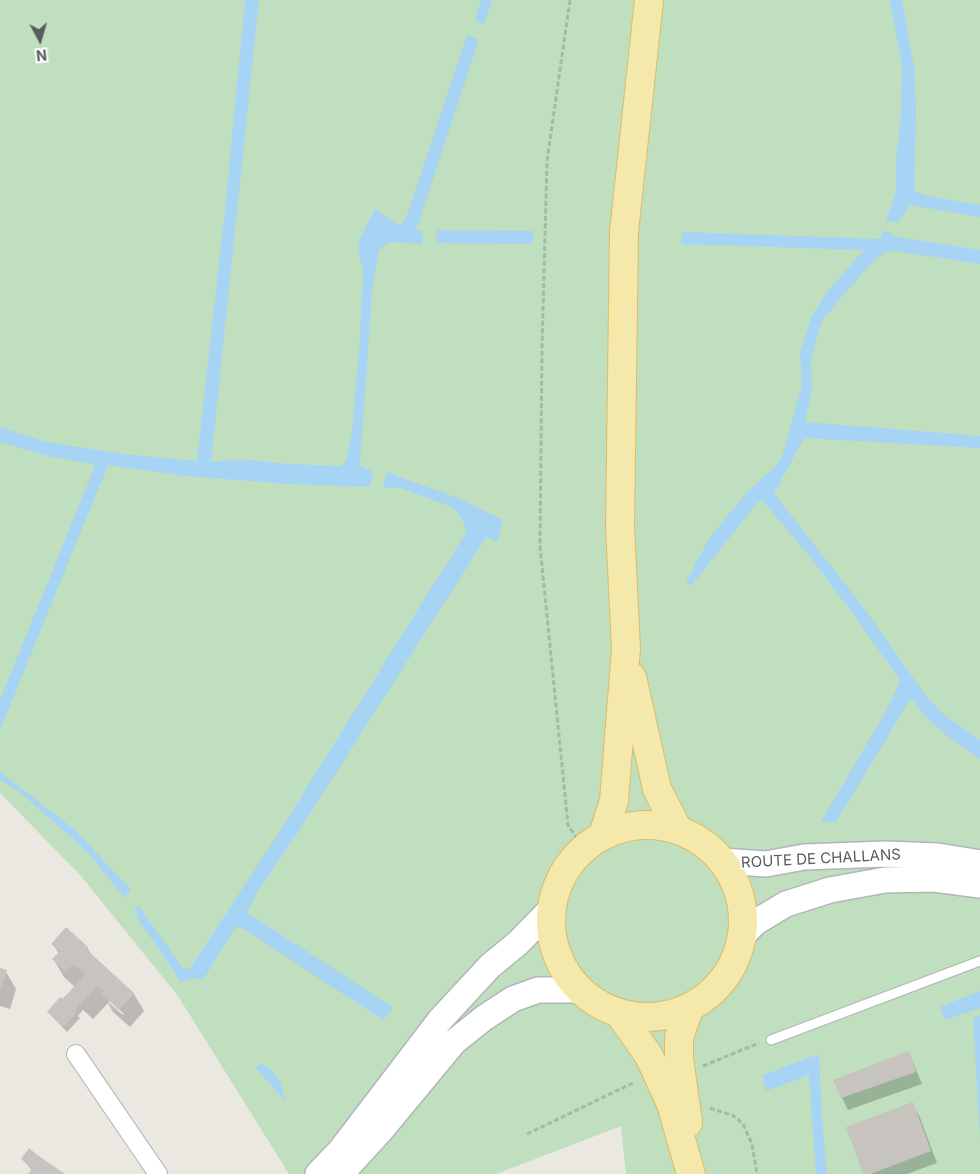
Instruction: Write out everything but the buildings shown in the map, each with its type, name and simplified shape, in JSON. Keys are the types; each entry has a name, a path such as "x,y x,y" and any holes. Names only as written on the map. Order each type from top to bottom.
{"main road":[{"path":"593,842 627,827 652,825 678,830 702,842 722,862 736,884 742,910 742,936 736,958 724,978 709,994 690,1007 667,1015 643,1017 619,1013 598,1004 580,990 566,973 556,953 551,931 551,909 557,886 568,866 593,842 614,801 626,649 620,527 624,232 649,0"},
{"path":"626,649 657,790 678,830"},
{"name":"ROUTE DE CHALLANS","path":"722,862 766,864 804,857 886,854 938,856 980,863"},
{"name":"ROUTE DE CHALLANS","path":"742,936 756,922 786,904 830,890 885,880 934,879 980,885"},
{"path":"341,1174 440,1020 490,966 551,909"},
{"path":"318,1174 340,1151 375,1121 454,1042 484,1018 513,999 538,990 563,988 580,990"},
{"path":"690,1007 668,1071 670,1104 692,1174"},
{"path":"619,1013 638,1038 668,1071"}],"street":[{"path":"76,1054 158,1174"}],"lane":[{"path":"771,1040 980,961"}],"path":[{"path":"570,0 547,161 542,348 540,546 568,825 593,842"},
{"path":"527,1134 606,1098 646,1076 668,1071 699,1069 714,1060 771,1040"},
{"path":"707,1106 734,1116 743,1124 752,1144 757,1174"}],"green space":[{"path":"0,0 980,0 980,1174 626,1174 621,1126 496,1174 289,1174 178,996 81,876 0,793"}],"water":[{"path":"245,0 259,0 211,462 240,459 286,464 340,466 346,462 352,432 360,338 363,270 358,249 360,238 375,209 401,225 406,219 467,35 479,40 416,230 423,231 422,244 390,242 379,251 372,290 360,465 373,472 371,483 369,487 288,484 186,476 108,465 0,730 0,700 95,466 89,463 51,457 0,442 0,427 46,442 124,454 197,461 225,210"},
{"path":"481,0 492,0 484,24 475,20"},
{"path":"890,0 902,0 914,67 916,109 914,191 927,196 980,205 980,217 910,205 897,223 886,220 896,192 902,65"},
{"path":"437,230 533,231 533,244 436,243"},
{"path":"883,231 892,233 892,236 980,250 980,264 896,251 886,252 875,259 821,323 811,359 812,388 805,422 980,436 980,448 804,438 774,493 863,607 924,693 943,714 980,740 980,759 948,737 926,717 911,698 836,822 821,822 890,704 900,680 811,558 763,501 758,502 691,586 686,582 709,539 747,492 773,469 782,457 802,385 800,352 812,316 826,293 864,250 681,244 682,232 880,239"},
{"path":"386,472 458,498 503,520 497,542 486,537 297,834 257,893 247,912 393,1008 383,1020 247,931 236,926 203,980 196,978 181,982 138,919 135,908 139,906 181,966 189,970 271,845 467,531 462,519 452,507 401,488 384,488"},
{"path":"0,772 74,829 131,890 125,898 95,861 72,838 23,795 0,779"},
{"path":"980,991 980,1008 945,1020 940,1007"},
{"path":"980,1015 980,1139 973,1018"},
{"path":"819,1054 827,1174 816,1174 809,1075 766,1091 763,1075"},
{"path":"262,1064 273,1071 280,1081 286,1102 255,1067"}]}
